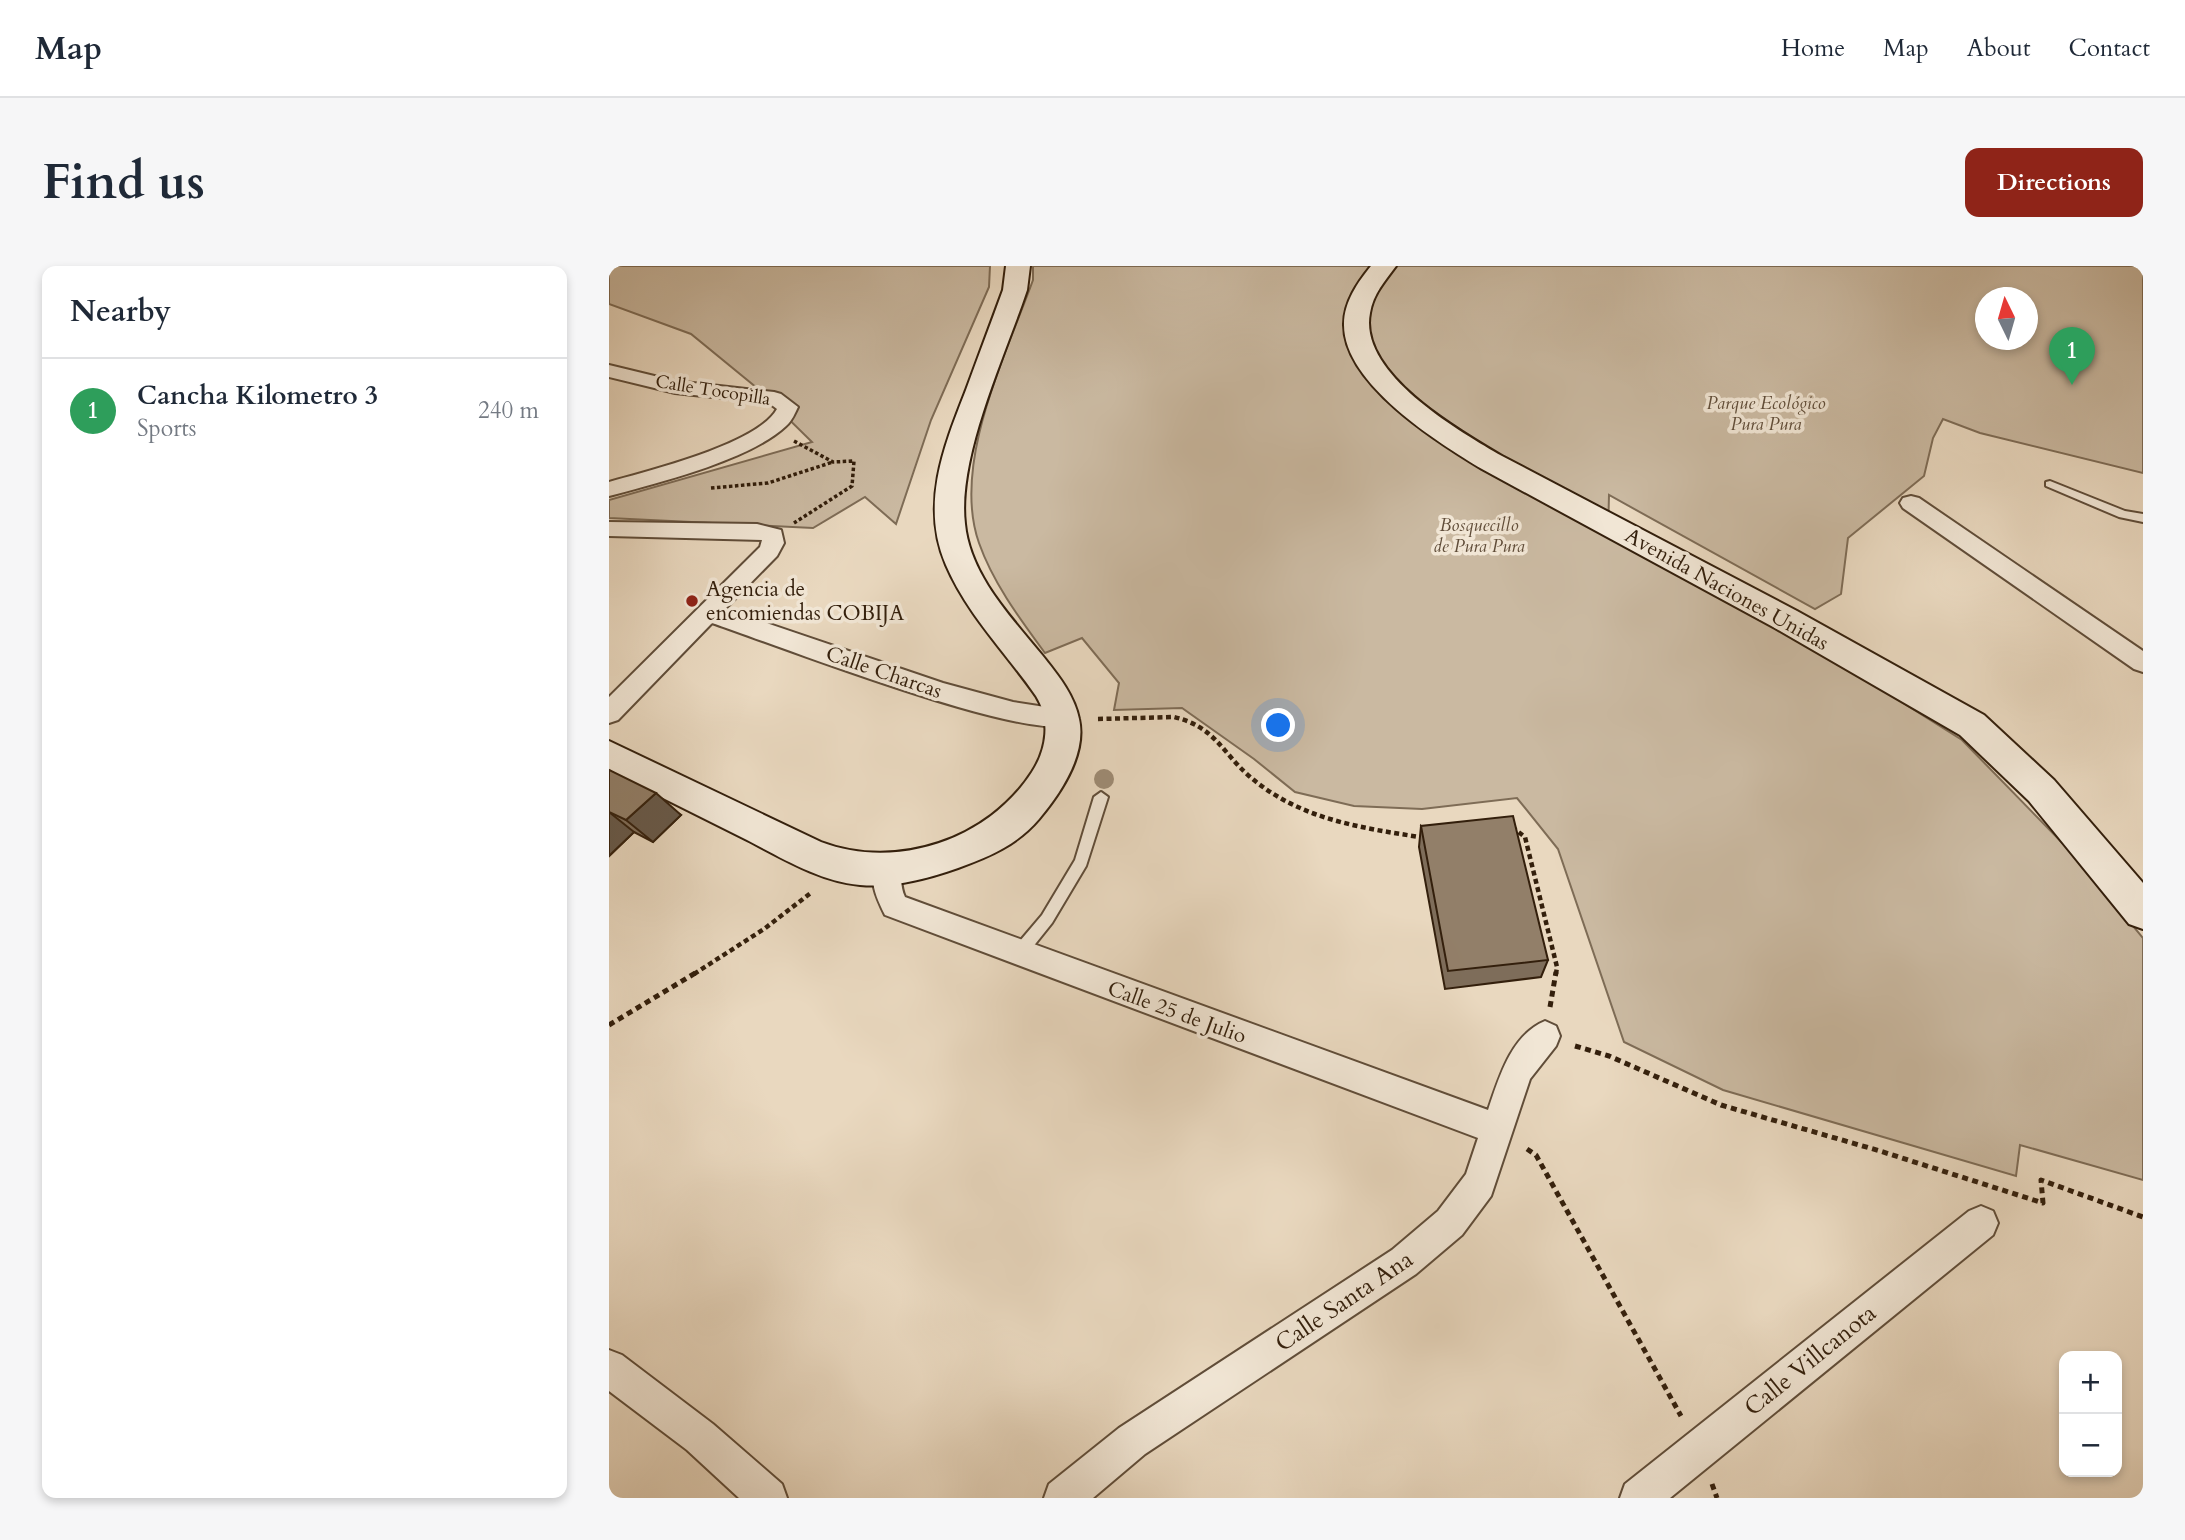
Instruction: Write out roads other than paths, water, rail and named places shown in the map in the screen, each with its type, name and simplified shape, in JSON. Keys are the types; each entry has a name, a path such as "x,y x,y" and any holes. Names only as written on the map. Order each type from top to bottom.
{"street":[{"path":"609,755 808,853 842,866 887,869 945,859 996,836 1027,810 1052,773 1063,738 1062,718 1053,694 992,615 963,567 951,530 951,475 961,437 1015,290 1018,266"},
{"name":"Avenida Naciones Unidas","path":"1384,266 1372,280 1355,317 1359,344 1378,372 1416,411 1508,472 1621,531 1972,725 1998,746 2057,807 2092,846 2143,912"},
{"name":"Calle Tocopilla","path":"609,371 675,387 774,398 788,407 787,412 772,429 746,443 695,463 609,489"},
{"path":"1911,503 2143,663"},
{"path":"609,529 757,531 773,535 769,551 609,712"},
{"name":"Calle Charcas","path":"709,613 940,691 1013,712 1062,718"},
{"name":"Calle 25 de Julio","path":"887,869 887,891 895,905 1497,1129"},
{"name":"Calle Santa Ana","path":"1063,1498 1132,1441 1404,1262 1450,1223 1479,1184 1517,1071 1545,1036"},
{"name":"Calle Villcanota","path":"1639,1498 1982,1223"},
{"path":"609,1368 700,1437 768,1498"}],"lane":[{"path":"2050,484 2123,514 2143,518"},
{"path":"1019,953 1047,919 1081,862 1101,797"}],"place":[{"name":"Cancha Kilometro 3","path":"2072,385"},
{"name":"Agencia de encomiendas COBIJA","path":"692,601"}],"park label":[{"name":"Parque Ecológico Pura Pura","path":"1766,413"},
{"name":"Bosquecillo de Pura Pura","path":"1479,535"}]}
